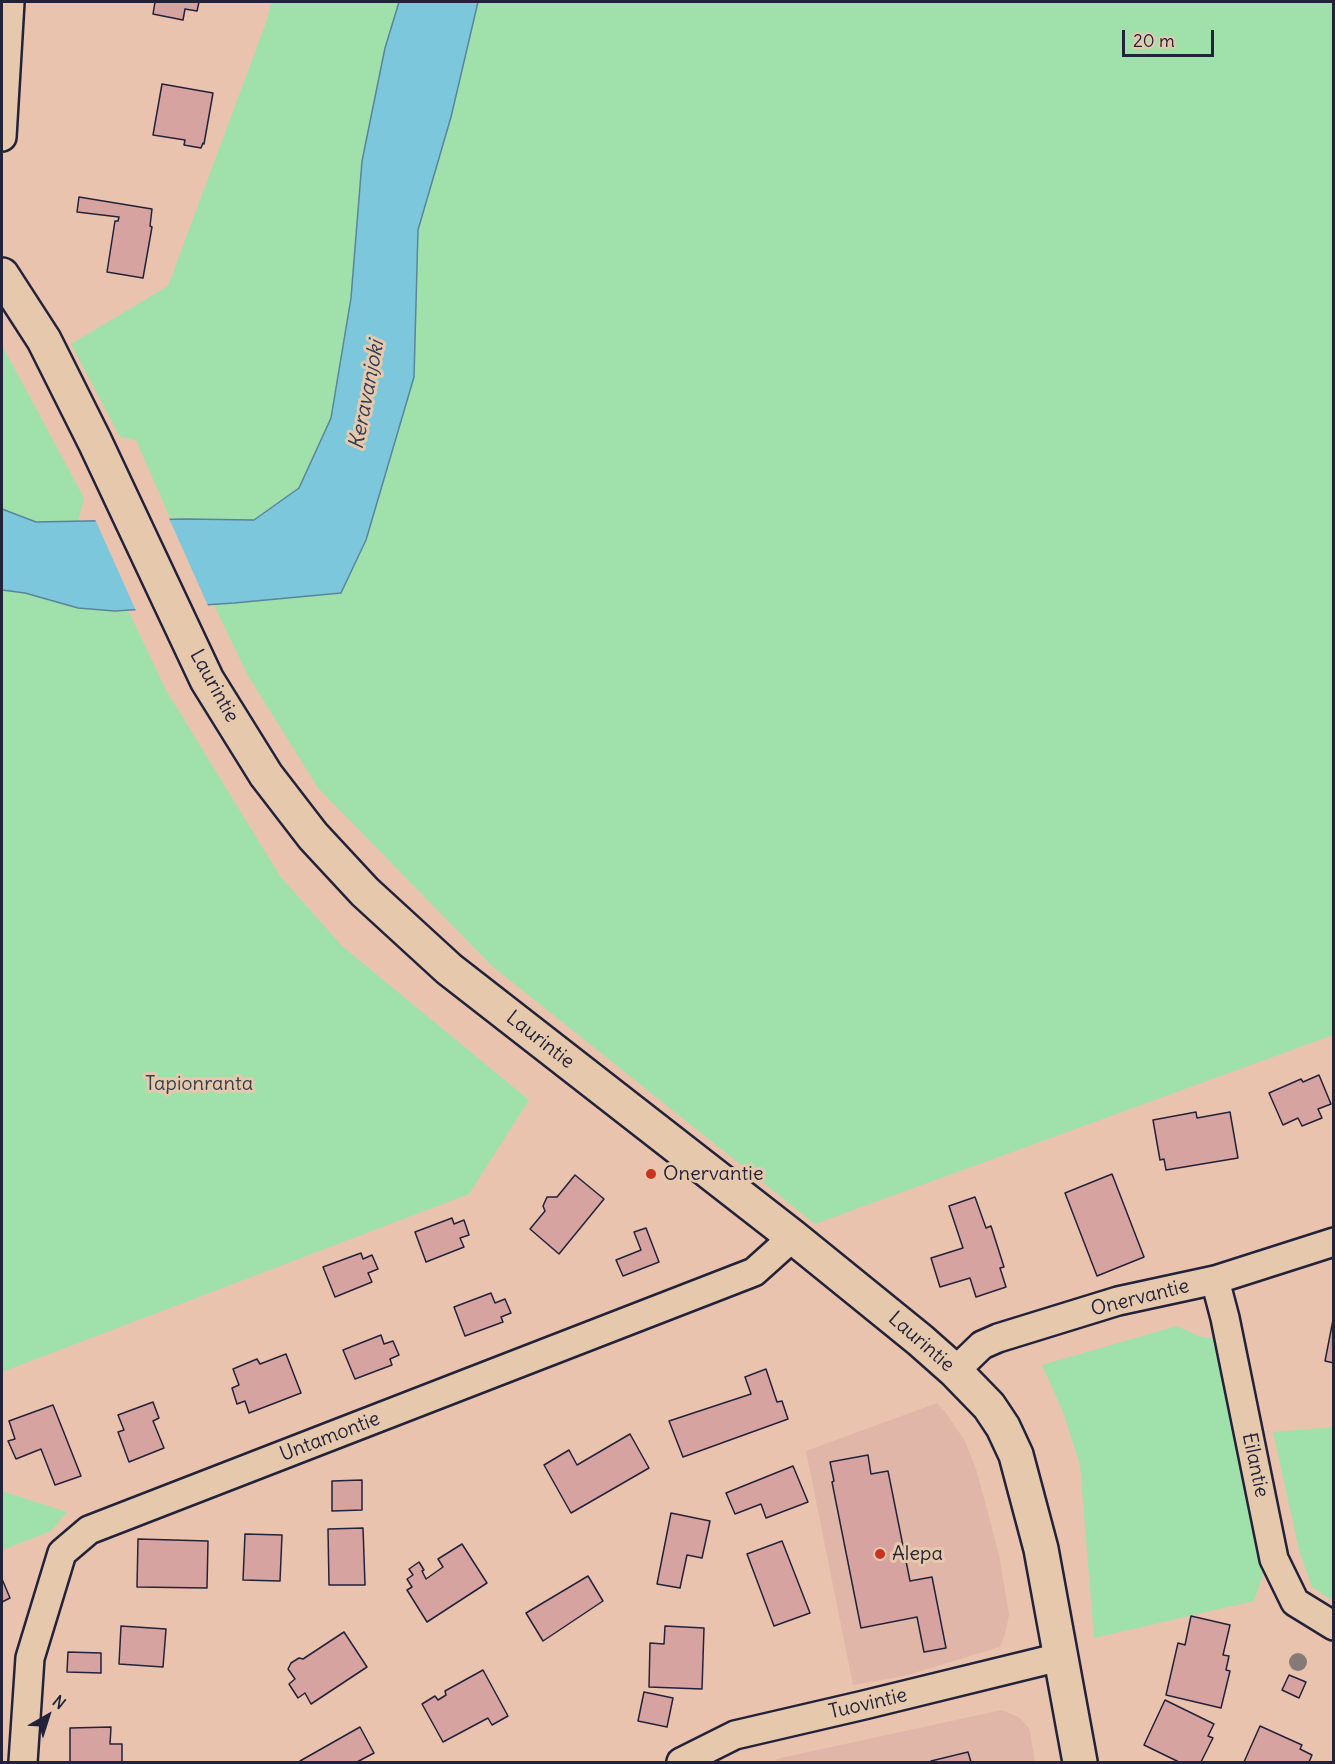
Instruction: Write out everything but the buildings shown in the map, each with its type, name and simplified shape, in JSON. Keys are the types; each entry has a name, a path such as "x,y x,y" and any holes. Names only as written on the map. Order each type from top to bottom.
{"street":[{"path":"2,137 10,2"},
{"name":"Laurintie","path":"2,275 44,340 121,493 207,680 266,775 313,836 364,892 449,969 793,1237 920,1340 989,1406 1003,1427 1016,1455 1041,1549 1080,1762"},
{"name":"Untamontie","path":"24,1762 30,1658 62,1553 89,1530 754,1272 793,1237"},
{"name":"Onervantie","path":"955,1371 982,1345 998,1338 1118,1301 1215,1280 1334,1242"},
{"name":"Eilantie","path":"1215,1280 1274,1559 1295,1602 1334,1626"},
{"name":"Tuovintie","path":"681,1762 735,1735 1060,1657"}],"shaded area":[{"path":"937,1403 965,1441 977,1472 999,1555 1009,1615 1005,1634 1000,1647 904,1676 853,1685 806,1451"},
{"path":"1002,1710 1020,1718 1029,1728 1035,1762 778,1762 776,1759"}],"green space":[{"path":"271,2 399,2 385,48 362,161 351,298 331,418 299,488 255,520 170,518 136,440 120,437 71,344 168,286 267,20"},
{"path":"478,2 1333,2 1333,1035 815,1224 492,966 318,788 247,674 214,605 341,593 366,540 414,377 418,230 451,117"},
{"path":"2,345 84,498 78,521 36,522 2,509"},
{"name":"Tapionranta","path":"2,590 25,593 78,608 129,612 166,690 280,876 342,946 529,1100 469,1194 2,1372"},
{"path":"1177,1326 1198,1336 1215,1339 1263,1575 1254,1601 1094,1638 1080,1465 1063,1412 1042,1365"},
{"path":"1334,1427 1333,1601 1312,1587 1299,1550 1273,1432"},
{"path":"2,1491 67,1512 51,1531 2,1550"}],"water":[{"name":"Keravanjoki","path":"399,2 478,2 451,117 418,230 414,377 366,540 341,593 115,611 78,608 25,593 2,590 2,509 36,522 254,520 299,488 331,418 351,298 362,161 385,48"}],"pier":[{"path":"168,516 209,608 137,613 94,517"}],"place":[{"name":"Onervantie","path":"651,1174"},
{"name":"Alepa","path":"880,1554"}]}
